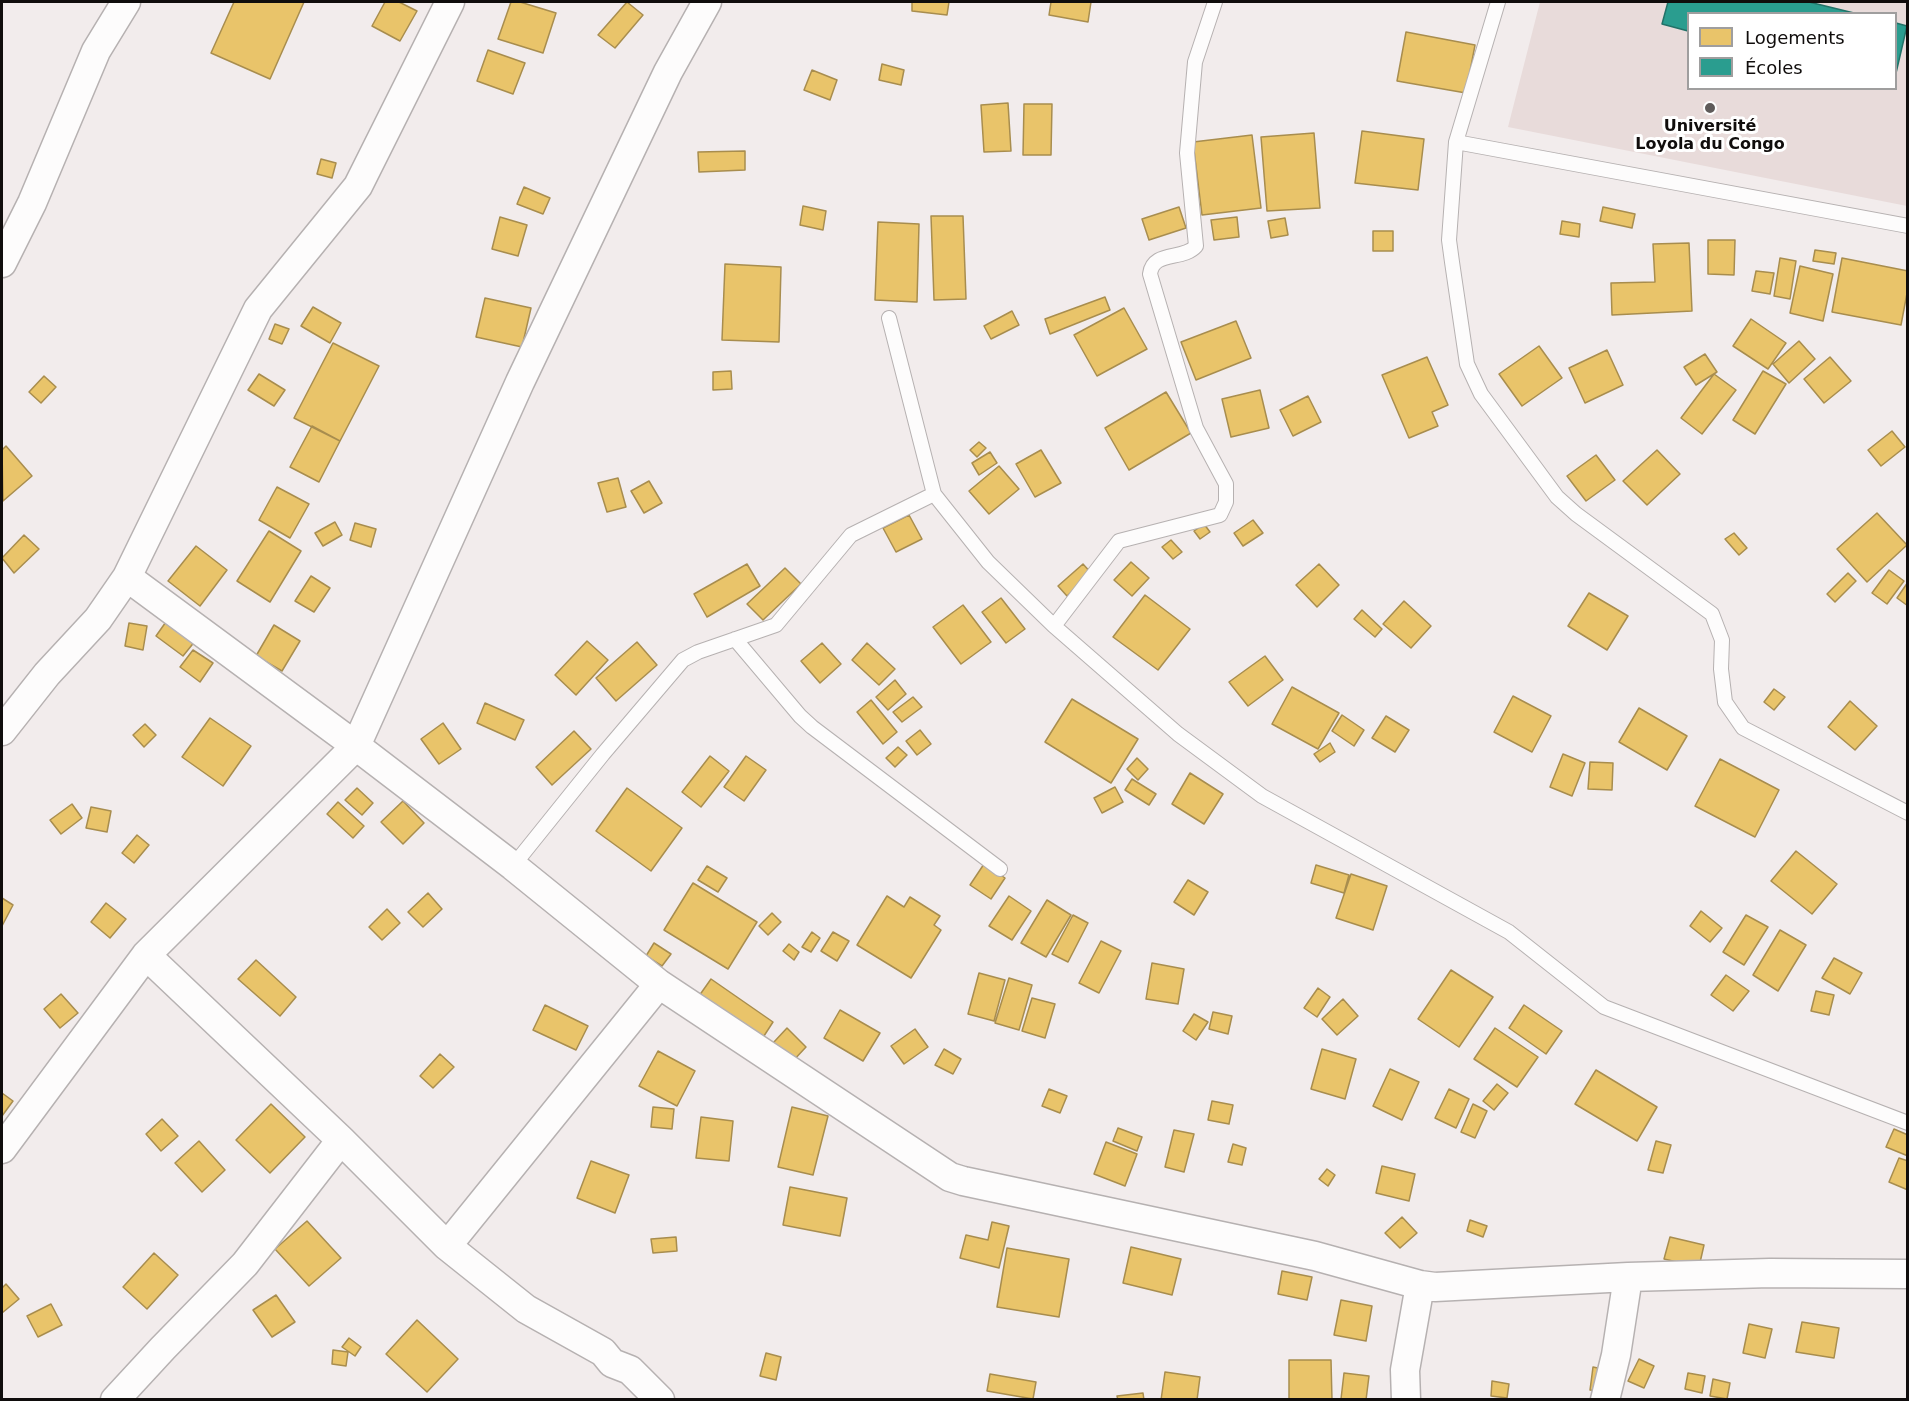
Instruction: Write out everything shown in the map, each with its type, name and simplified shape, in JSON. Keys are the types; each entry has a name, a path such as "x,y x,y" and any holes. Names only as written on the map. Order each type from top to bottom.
{"street":[{"path":"2,263 32,203 96,51 126,2"},
{"path":"2,731 47,674 98,619 127,577 258,309 358,186 450,2"},
{"path":"2,1147 146,955 356,746 520,382 668,72 707,2"},
{"path":"127,577 356,746 513,866 658,984 950,1177 1315,1256 1420,1285 1435,1287 1628,1277 1770,1273 1908,1274"},
{"path":"146,955 341,1140 447,1246 526,1309 603,1352 612,1363 630,1370 660,1400"},
{"path":"447,1246 658,984"},
{"path":"115,1400 245,1264 341,1140"},
{"path":"1605,1400 1616,1355 1628,1277"},
{"path":"1406,1400 1405,1370 1420,1285"}],"lane":[{"path":"1054,626 1119,542 1220,515 1226,502 1226,484 1196,428 1150,274 1155,261 1192,251 1196,246 1188,141 1195,62 1215,2"},
{"path":"1498,2 1456,142 1449,240 1467,364 1481,394 1557,497 1712,614 1722,640 1721,669 1725,702 1743,728 1907,811"},
{"path":"1456,142 1908,226"},
{"path":"889,318 934,494 988,561 1054,626 1178,734 1262,796 1509,932 1604,1007 1908,1123"},
{"path":"513,866 603,754 683,660 698,652 776,625 852,535 934,494"},
{"path":"735,639 812,727 1000,869"}],"shaded area":[{"name":"Université Loyola du Congo","path":"1540,2 1907,2 1907,206 1508,127"}],"building: Logements":[{"path":"234,2 304,2 270,79 211,53"},
{"path":"385,2 399,2 417,11 400,41 372,26"},
{"path":"511,2 520,2 556,13 543,53 498,39"},
{"path":"627,2 643,15 615,48 598,35"},
{"path":"912,2 949,2 947,15 912,11"},
{"path":"1051,2 1091,2 1088,22 1049,15"},
{"path":"1406,32 1475,45 1466,93 1397,81"},
{"path":"488,50 525,63 513,94 477,81"},
{"path":"882,64 904,70 901,85 879,80"},
{"path":"812,70 837,80 830,100 804,90"},
{"path":"1008,103 1011,151 984,152 981,105"},
{"path":"1024,104 1052,104 1051,155 1023,155"},
{"path":"1362,131 1424,139 1418,190 1355,183"},
{"path":"1314,133 1320,208 1267,211 1261,137"},
{"path":"1252,135 1261,208 1202,215 1193,142"},
{"path":"745,151 745,170 699,172 698,152"},
{"path":"321,159 336,163 332,178 317,174"},
{"path":"524,187 550,198 543,214 517,204"},
{"path":"803,206 826,211 823,230 800,225"},
{"path":"1179,207 1186,228 1149,240 1142,219"},
{"path":"1603,207 1635,214 1632,228 1600,221"},
{"path":"931,216 963,216 966,299 934,300"},
{"path":"500,217 527,225 518,256 492,249"},
{"path":"1237,217 1239,237 1214,240 1211,220"},
{"path":"1285,218 1288,235 1271,238 1268,221"},
{"path":"1562,221 1580,224 1579,237 1560,234"},
{"path":"878,222 919,224 917,302 875,300"},
{"path":"1373,231 1393,231 1393,251 1373,251"},
{"path":"1708,240 1735,240 1734,275 1708,274"},
{"path":"1689,243 1692,311 1612,315 1611,283 1655,282 1653,244"},
{"path":"1815,250 1836,253 1834,264 1813,261"},
{"path":"1780,258 1796,261 1790,299 1774,296"},
{"path":"1842,258 1908,271 1908,288 1901,325 1832,312"},
{"path":"725,264 781,267 779,342 722,340"},
{"path":"1800,266 1833,274 1823,321 1790,313"},
{"path":"1756,271 1774,273 1770,294 1752,291"},
{"path":"1105,297 1110,310 1050,334 1045,319"},
{"path":"485,298 531,308 522,347 476,337"},
{"path":"313,307 341,323 330,343 301,326"},
{"path":"1124,308 1147,349 1097,376 1074,335"},
{"path":"1012,311 1019,325 991,339 984,326"},
{"path":"1751,319 1786,343 1768,369 1733,346"},
{"path":"1236,321 1251,358 1196,380 1181,342"},
{"path":"275,324 289,329 282,344 269,339"},
{"path":"1799,341 1815,359 1789,383 1773,364"},
{"path":"333,343 379,366 340,441 294,418"},
{"path":"1539,346 1562,378 1522,406 1499,374"},
{"path":"1607,350 1623,385 1585,403 1569,368"},
{"path":"1705,354 1717,372 1696,385 1684,367"},
{"path":"1427,357 1448,405 1432,412 1438,426 1409,438 1382,375"},
{"path":"1830,357 1851,381 1824,403 1804,379"},
{"path":"731,371 732,389 713,390 713,372"},
{"path":"1763,371 1786,384 1755,434 1733,420"},
{"path":"259,374 285,390 274,406 248,390"},
{"path":"1714,374 1736,390 1702,434 1681,418"},
{"path":"44,376 56,387 41,403 29,392"},
{"path":"1260,390 1269,428 1231,437 1222,399"},
{"path":"1166,392 1191,433 1129,470 1105,428"},
{"path":"1308,396 1321,422 1293,436 1280,410"},
{"path":"312,426 340,441 319,482 290,467"},
{"path":"1892,431 1905,447 1881,466 1868,450"},
{"path":"979,442 986,448 977,457 970,450"},
{"path":"6,446 32,476 3,501 2,450"},
{"path":"1041,450 1061,483 1035,497 1016,464"},
{"path":"1657,450 1680,474 1647,505 1623,481"},
{"path":"990,452 997,463 979,475 972,463"},
{"path":"1596,455 1615,480 1586,501 1567,476"},
{"path":"999,466 1019,489 989,514 969,491"},
{"path":"618,478 626,507 607,512 598,483"},
{"path":"649,481 662,503 644,513 631,491"},
{"path":"277,487 309,504 290,538 259,520"},
{"path":"1877,513 1907,545 1867,582 1837,549"},
{"path":"909,515 922,539 896,552 883,528"},
{"path":"1253,520 1263,533 1243,546 1234,533"},
{"path":"335,522 342,535 323,546 315,533"},
{"path":"355,523 376,529 371,547 350,540"},
{"path":"1204,524 1210,532 1200,539 1194,531"},
{"path":"269,531 301,551 270,602 237,581"},
{"path":"1734,533 1747,548 1739,555 1725,539"},
{"path":"24,535 39,549 14,573 2,558"},
{"path":"1171,540 1182,552 1173,559 1162,547"},
{"path":"196,546 227,570 200,606 168,581"},
{"path":"1131,562 1149,578 1132,596 1114,580"},
{"path":"747,564 760,586 707,617 694,594"},
{"path":"1083,564 1092,574 1067,596 1058,586"},
{"path":"1319,564 1339,585 1317,607 1296,585"},
{"path":"785,568 801,584 763,620 747,604"},
{"path":"1889,570 1904,581 1887,604 1872,593"},
{"path":"1848,573 1856,581 1835,602 1827,594"},
{"path":"311,576 330,588 314,612 295,601"},
{"path":"1908,582 1908,606 1897,598"},
{"path":"1589,593 1628,616 1607,650 1568,626"},
{"path":"1145,595 1190,629 1158,670 1113,637"},
{"path":"1001,598 1025,629 1006,643 982,612"},
{"path":"1404,601 1431,626 1411,648 1383,624"},
{"path":"963,605 991,642 961,664 933,627"},
{"path":"1362,610 1382,629 1375,637 1354,619"},
{"path":"168,619 196,640 183,656 156,636"},
{"path":"129,623 147,626 143,650 125,646"},
{"path":"274,625 300,641 282,671 256,656"},
{"path":"587,641 608,660 576,695 555,675"},
{"path":"637,642 657,665 616,701 596,678"},
{"path":"822,643 841,664 820,683 801,661"},
{"path":"867,643 895,669 879,685 852,660"},
{"path":"193,650 213,663 200,682 180,667"},
{"path":"1265,656 1283,680 1248,706 1229,682"},
{"path":"895,680 906,694 888,710 876,697"},
{"path":"1292,687 1339,713 1318,749 1272,724"},
{"path":"1774,689 1785,697 1774,710 1764,702"},
{"path":"1513,696 1551,716 1532,752 1494,732"},
{"path":"913,697 922,707 902,722 893,712"},
{"path":"1072,699 1138,739 1111,783 1045,742"},
{"path":"871,700 897,732 883,744 857,712"},
{"path":"1850,701 1877,726 1855,750 1828,727"},
{"path":"485,703 524,720 515,740 477,723"},
{"path":"1639,708 1687,736 1667,770 1619,742"},
{"path":"1342,715 1364,730 1354,746 1332,731"},
{"path":"1386,716 1409,730 1395,752 1372,738"},
{"path":"210,718 251,746 223,786 182,757"},
{"path":"443,723 461,749 439,764 421,739"},
{"path":"145,724 156,735 144,747 133,735"},
{"path":"920,730 931,744 917,755 906,741"},
{"path":"574,731 591,749 552,785 536,767"},
{"path":"1330,743 1335,752 1320,762 1314,754"},
{"path":"898,747 907,755 895,767 886,758"},
{"path":"1563,754 1585,763 1572,796 1550,787"},
{"path":"710,756 729,771 701,807 682,792"},
{"path":"746,756 766,770 744,801 724,787"},
{"path":"1137,758 1148,769 1138,780 1127,769"},
{"path":"1720,759 1779,790 1755,837 1695,806"},
{"path":"1590,762 1613,763 1612,790 1588,789"},
{"path":"1190,773 1223,794 1204,824 1172,804"},
{"path":"1132,779 1156,794 1149,805 1125,790"},
{"path":"1115,787 1123,802 1102,813 1094,798"},
{"path":"357,788 373,803 362,815 345,800"},
{"path":"627,788 682,828 651,871 596,831"},
{"path":"403,801 424,823 403,844 381,822"},
{"path":"338,802 364,826 353,838 327,814"},
{"path":"72,804 82,818 61,834 50,820"},
{"path":"91,807 111,811 107,832 86,828"},
{"path":"137,835 149,845 134,863 122,853"},
{"path":"1796,851 1837,884 1812,914 1771,881"},
{"path":"984,864 1005,878 991,899 970,885"},
{"path":"1316,865 1349,875 1344,893 1311,883"},
{"path":"707,866 727,878 718,892 698,880"},
{"path":"1351,874 1387,886 1373,930 1336,918"},
{"path":"1188,880 1208,892 1194,915 1174,902"},
{"path":"693,883 757,922 728,969 664,930"},
{"path":"428,893 442,909 423,927 408,912"},
{"path":"887,896 904,907 910,897 940,916 934,925 941,930 911,978 857,945"},
{"path":"1009,896 1031,911 1012,940 989,926"},
{"path":"2,898 13,905 2,926"},
{"path":"1047,900 1071,915 1046,957 1021,943"},
{"path":"106,903 126,919 110,938 91,922"},
{"path":"387,909 400,923 382,940 369,927"},
{"path":"1701,911 1722,928 1710,942 1690,926"},
{"path":"772,913 781,922 768,935 759,926"},
{"path":"1073,915 1088,923 1068,962 1052,954"},
{"path":"1746,915 1768,927 1744,965 1723,952"},
{"path":"1780,930 1806,945 1778,991 1753,975"},
{"path":"812,932 820,938 811,952 802,947"},
{"path":"833,932 849,941 837,961 821,951"},
{"path":"1101,941 1121,951 1099,993 1079,983"},
{"path":"654,943 671,954 662,966 646,956"},
{"path":"789,944 799,952 794,960 783,951"},
{"path":"1834,958 1862,973 1850,994 1822,978"},
{"path":"256,960 296,997 280,1016 238,979"},
{"path":"1152,963 1184,969 1178,1004 1146,999"},
{"path":"1451,970 1493,997 1459,1047 1418,1019"},
{"path":"979,973 1005,980 994,1021 968,1014"},
{"path":"1726,975 1749,991 1733,1011 1711,995"},
{"path":"1009,978 1032,985 1019,1030 995,1023"},
{"path":"711,979 773,1022 762,1039 699,996"},
{"path":"1318,988 1330,997 1317,1017 1304,1008"},
{"path":"1816,991 1834,995 1829,1015 1811,1011"},
{"path":"61,994 78,1013 60,1028 44,1009"},
{"path":"1032,998 1055,1004 1045,1038 1022,1031"},
{"path":"1343,999 1358,1016 1337,1035 1322,1019"},
{"path":"545,1005 588,1026 576,1050 533,1030"},
{"path":"1524,1005 1562,1031 1546,1054 1509,1028"},
{"path":"840,1010 880,1033 863,1061 824,1038"},
{"path":"1213,1012 1232,1016 1228,1034 1209,1029"},
{"path":"1194,1014 1208,1022 1196,1040 1183,1031"},
{"path":"787,1028 806,1047 792,1062 773,1043"},
{"path":"1495,1028 1538,1057 1517,1087 1474,1059"},
{"path":"915,1029 928,1047 904,1064 891,1046"},
{"path":"944,1049 961,1059 953,1074 935,1065"},
{"path":"1322,1049 1356,1059 1345,1099 1311,1089"},
{"path":"658,1051 695,1071 677,1106 639,1086"},
{"path":"440,1054 454,1067 433,1088 420,1076"},
{"path":"1390,1069 1419,1082 1402,1120 1373,1106"},
{"path":"1596,1070 1657,1107 1637,1141 1575,1104"},
{"path":"1497,1084 1508,1093 1494,1110 1483,1101"},
{"path":"1049,1089 1067,1096 1060,1113 1042,1106"},
{"path":"1449,1089 1469,1099 1456,1128 1435,1118"},
{"path":"2,1093 13,1101 2,1116"},
{"path":"1212,1101 1233,1105 1229,1124 1208,1120"},
{"path":"271,1104 305,1137 270,1173 236,1140"},
{"path":"1473,1104 1487,1111 1475,1138 1461,1132"},
{"path":"653,1107 674,1109 672,1129 651,1127"},
{"path":"792,1107 828,1116 813,1175 778,1167"},
{"path":"701,1117 733,1121 729,1161 696,1158"},
{"path":"162,1119 178,1136 161,1151 146,1134"},
{"path":"1118,1128 1142,1137 1137,1151 1113,1141"},
{"path":"1894,1129 1908,1135 1908,1156 1886,1147"},
{"path":"1174,1130 1194,1134 1184,1172 1165,1167"},
{"path":"199,1141 225,1170 202,1192 175,1163"},
{"path":"1656,1141 1671,1145 1663,1173 1648,1170"},
{"path":"1106,1142 1137,1154 1125,1186 1094,1174"},
{"path":"1233,1144 1246,1148 1242,1165 1228,1162"},
{"path":"1899,1158 1908,1161 1908,1190 1889,1182"},
{"path":"591,1161 629,1175 615,1213 577,1198"},
{"path":"1382,1166 1415,1174 1409,1201 1376,1193"},
{"path":"1327,1169 1335,1175 1328,1186 1319,1179"},
{"path":"790,1187 847,1198 840,1236 783,1225"},
{"path":"1402,1217 1417,1233 1400,1248 1385,1233"},
{"path":"1470,1220 1487,1226 1483,1237 1467,1231"},
{"path":"307,1221 341,1258 309,1286 275,1249"},
{"path":"992,1222 1009,1226 999,1268 960,1258 966,1235 988,1240"},
{"path":"676,1237 677,1251 653,1253 651,1239"},
{"path":"1670,1237 1704,1245 1699,1267 1664,1259"},
{"path":"1131,1247 1181,1259 1172,1295 1123,1283"},
{"path":"1007,1248 1069,1259 1059,1317 997,1307"},
{"path":"154,1253 178,1275 147,1309 123,1287"},
{"path":"1282,1271 1312,1277 1307,1300 1278,1294"},
{"path":"6,1284 19,1299 2,1313 2,1288"},
{"path":"276,1295 295,1322 272,1337 253,1310"},
{"path":"1341,1300 1372,1306 1366,1341 1334,1335"},
{"path":"51,1304 62,1325 38,1337 27,1316"},
{"path":"417,1320 458,1359 427,1392 386,1354"},
{"path":"1802,1322 1839,1328 1834,1358 1796,1352"},
{"path":"1749,1324 1772,1329 1765,1358 1743,1353"},
{"path":"349,1338 361,1347 355,1356 342,1347"},
{"path":"333,1350 348,1352 346,1366 332,1364"},
{"path":"766,1353 781,1357 776,1380 760,1376"},
{"path":"1639,1359 1654,1366 1644,1388 1628,1381"},
{"path":"1289,1360 1331,1360 1332,1400 1289,1400"},
{"path":"1593,1367 1607,1370 1603,1392 1590,1390"},
{"path":"1165,1372 1200,1377 1197,1400 1161,1400"},
{"path":"1344,1373 1369,1376 1366,1400 1341,1399"},
{"path":"1688,1373 1705,1376 1702,1393 1685,1389"},
{"path":"990,1374 1036,1382 1033,1399 987,1391"},
{"path":"1713,1379 1730,1383 1727,1399 1710,1396"},
{"path":"1492,1381 1509,1384 1507,1398 1491,1396"},
{"path":"1143,1393 1144,1400 1118,1400 1117,1396"}],"building: Écoles":[{"path":"1668,2 1809,2 1850,12 1687,12 1687,31 1662,24"},
{"path":"1897,23 1907,26 1897,69"}],"place":[{"name":"Université Loyola du Congo","path":"1710,108"}]}
